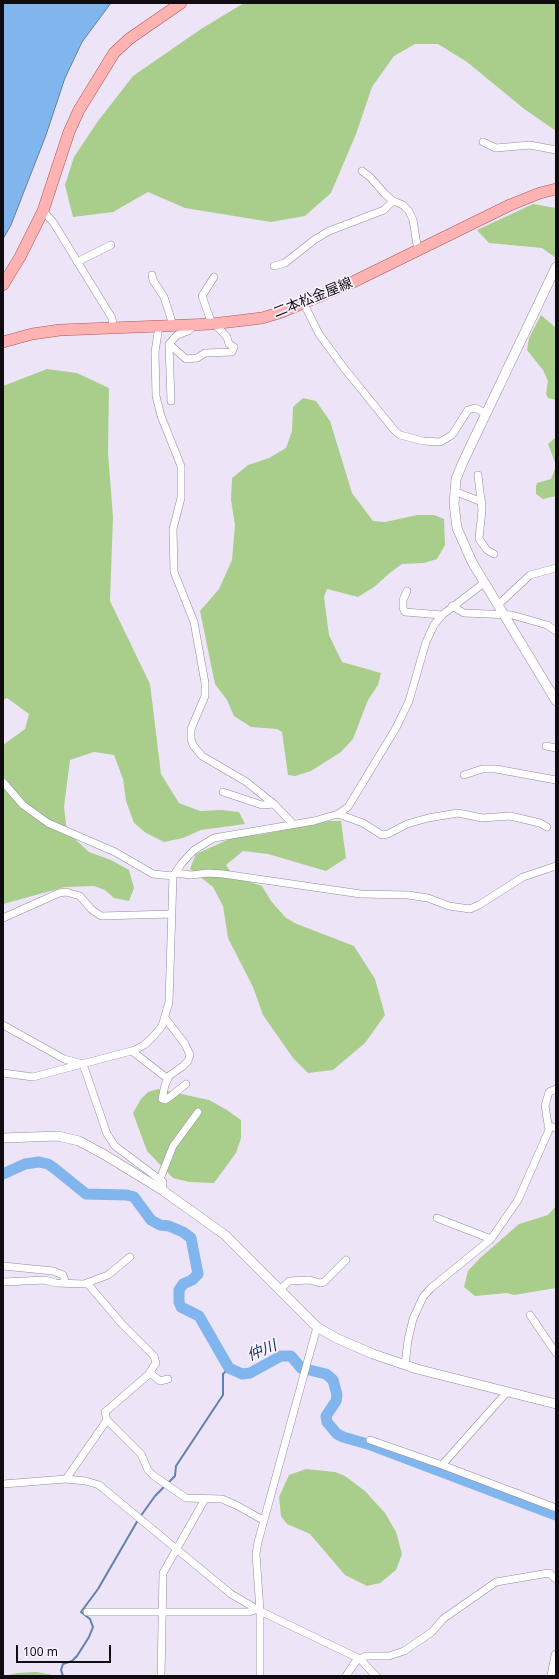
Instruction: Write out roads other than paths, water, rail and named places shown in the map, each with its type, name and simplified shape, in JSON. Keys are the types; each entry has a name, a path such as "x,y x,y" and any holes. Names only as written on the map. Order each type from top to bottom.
{"main road":[{"path":"3,285 17,263 43,211 69,132 79,110 114,53 129,39 181,3"},
{"name":"二本松金屋線","path":"3,342 44,332 213,323 262,318 304,304 510,205 540,193 556,189"}],"street":[{"path":"483,142 496,148 530,145 556,150"},
{"path":"362,171 370,177 393,201 403,205 408,211 413,220 418,250"},
{"path":"274,266 285,263 314,240 329,231 384,210 393,201"},
{"path":"43,211 53,222 112,318 113,328"},
{"path":"77,262 111,245"},
{"path":"556,266 485,413 456,479 454,491 457,528 472,562 556,701"},
{"path":"152,275 153,280 164,297 173,325"},
{"path":"169,344 186,359 197,358 205,354 232,352 234,347 229,344 227,337 213,323 202,296 214,277"},
{"path":"304,304 319,334 344,368 395,431 400,435 423,441 440,442 452,435 468,410 475,408 485,413"},
{"path":"171,401 169,344 177,335 188,331 195,324"},
{"path":"159,326 155,352 156,396 161,416 181,466 181,498 173,529 174,572 194,622 205,683 205,696 191,729 191,739 193,745 202,756 245,781 274,804 293,824"},
{"path":"478,475 482,502 482,519 479,539 487,550 494,554"},
{"path":"454,491 482,502"},
{"path":"498,604 530,574 556,568"},
{"path":"3,1073 33,1077 132,1051 144,1046 152,1038 162,1026 169,1002 171,914 175,875 182,864 194,850 209,840 221,836 314,821 338,814 351,802 396,728 409,701 429,635 442,615 484,583"},
{"path":"407,591 403,600 402,608 405,612 442,615"},
{"path":"452,606 464,613 504,614 525,618 555,629"},
{"path":"546,746 556,748"},
{"path":"464,775 482,769 496,769 556,780"},
{"path":"3,782 23,805 48,824 115,852 153,874 223,874 361,894 408,895 428,898 449,906 470,909 479,905 523,877 556,866"},
{"path":"223,792 262,805 274,804"},
{"path":"338,814 363,823 382,835 388,834 407,824 428,818 462,813 482,818 510,816 540,823 547,827"},
{"path":"3,918 32,904 59,893 66,892 80,896 91,909 101,916 171,914"},
{"path":"165,1018 185,1044 190,1055 188,1061 168,1079 162,1099 165,1100 186,1084"},
{"path":"3,1025 64,1058 82,1064"},
{"path":"132,1051 168,1079"},
{"path":"82,1064 95,1098 102,1122 115,1146 160,1179 164,1184 162,1190"},
{"path":"405,1365 408,1340 413,1319 423,1297 431,1288 491,1239 518,1200 548,1132 545,1106 549,1092 556,1089"},
{"path":"160,1179 173,1146 198,1112"},
{"path":"548,1125 556,1128"},
{"path":"3,1138 58,1136 79,1141 91,1146 162,1190 225,1235 281,1289 317,1327 352,1346 405,1365 556,1404"},
{"path":"437,1218 491,1239"},
{"path":"3,1282 45,1280 66,1284 87,1283 108,1275 130,1257"},
{"path":"281,1289 288,1281 310,1280 320,1283 324,1282 346,1260"},
{"path":"3,1266 53,1271 63,1275 66,1284"},
{"path":"87,1283 122,1324 154,1356 156,1363 150,1372 106,1412 107,1420 141,1454 148,1470 154,1476 186,1498 222,1499 263,1520"},
{"path":"530,1315 556,1353"},
{"path":"260,1676 256,1554 263,1520 317,1327"},
{"path":"150,1372 160,1381 168,1380"},
{"path":"442,1465 507,1392"},
{"path":"66,1479 107,1420"},
{"path":"370,1440 442,1465 556,1508"},
{"path":"3,1484 66,1479 86,1481 99,1485 221,1587 259,1610 359,1659 376,1676"},
{"path":"160,1676 163,1573 205,1499"},
{"path":"346,1676 359,1659 366,1656 389,1656 404,1650 432,1632 443,1619 496,1582 549,1573 556,1579"},
{"path":"87,1612 249,1612 259,1610"},
{"path":"552,1676 556,1655"}],"water":[{"path":"3,3 111,3 82,42 65,78 46,135 11,225 3,239"}],"waterway":[{"name":"仲川","path":"3,1174 25,1164 39,1162 48,1164 54,1168 86,1194 127,1195 134,1197 151,1220 160,1225 169,1226 183,1232 191,1238 198,1274 192,1280 183,1284 179,1290 179,1302 181,1307 199,1316 229,1368 242,1374 250,1373 281,1356 291,1356 301,1368 326,1374 333,1380 337,1395 336,1401 326,1416 327,1422 337,1434 371,1445 556,1515"},
{"path":"168,1483 175,1476 176,1466 223,1395 223,1374 229,1368"},
{"path":"140,1517 155,1496 165,1486"},
{"path":"63,1676 61,1670 63,1664 72,1661 77,1656 89,1637 93,1627 90,1619 81,1612 98,1589 138,1520"}]}
